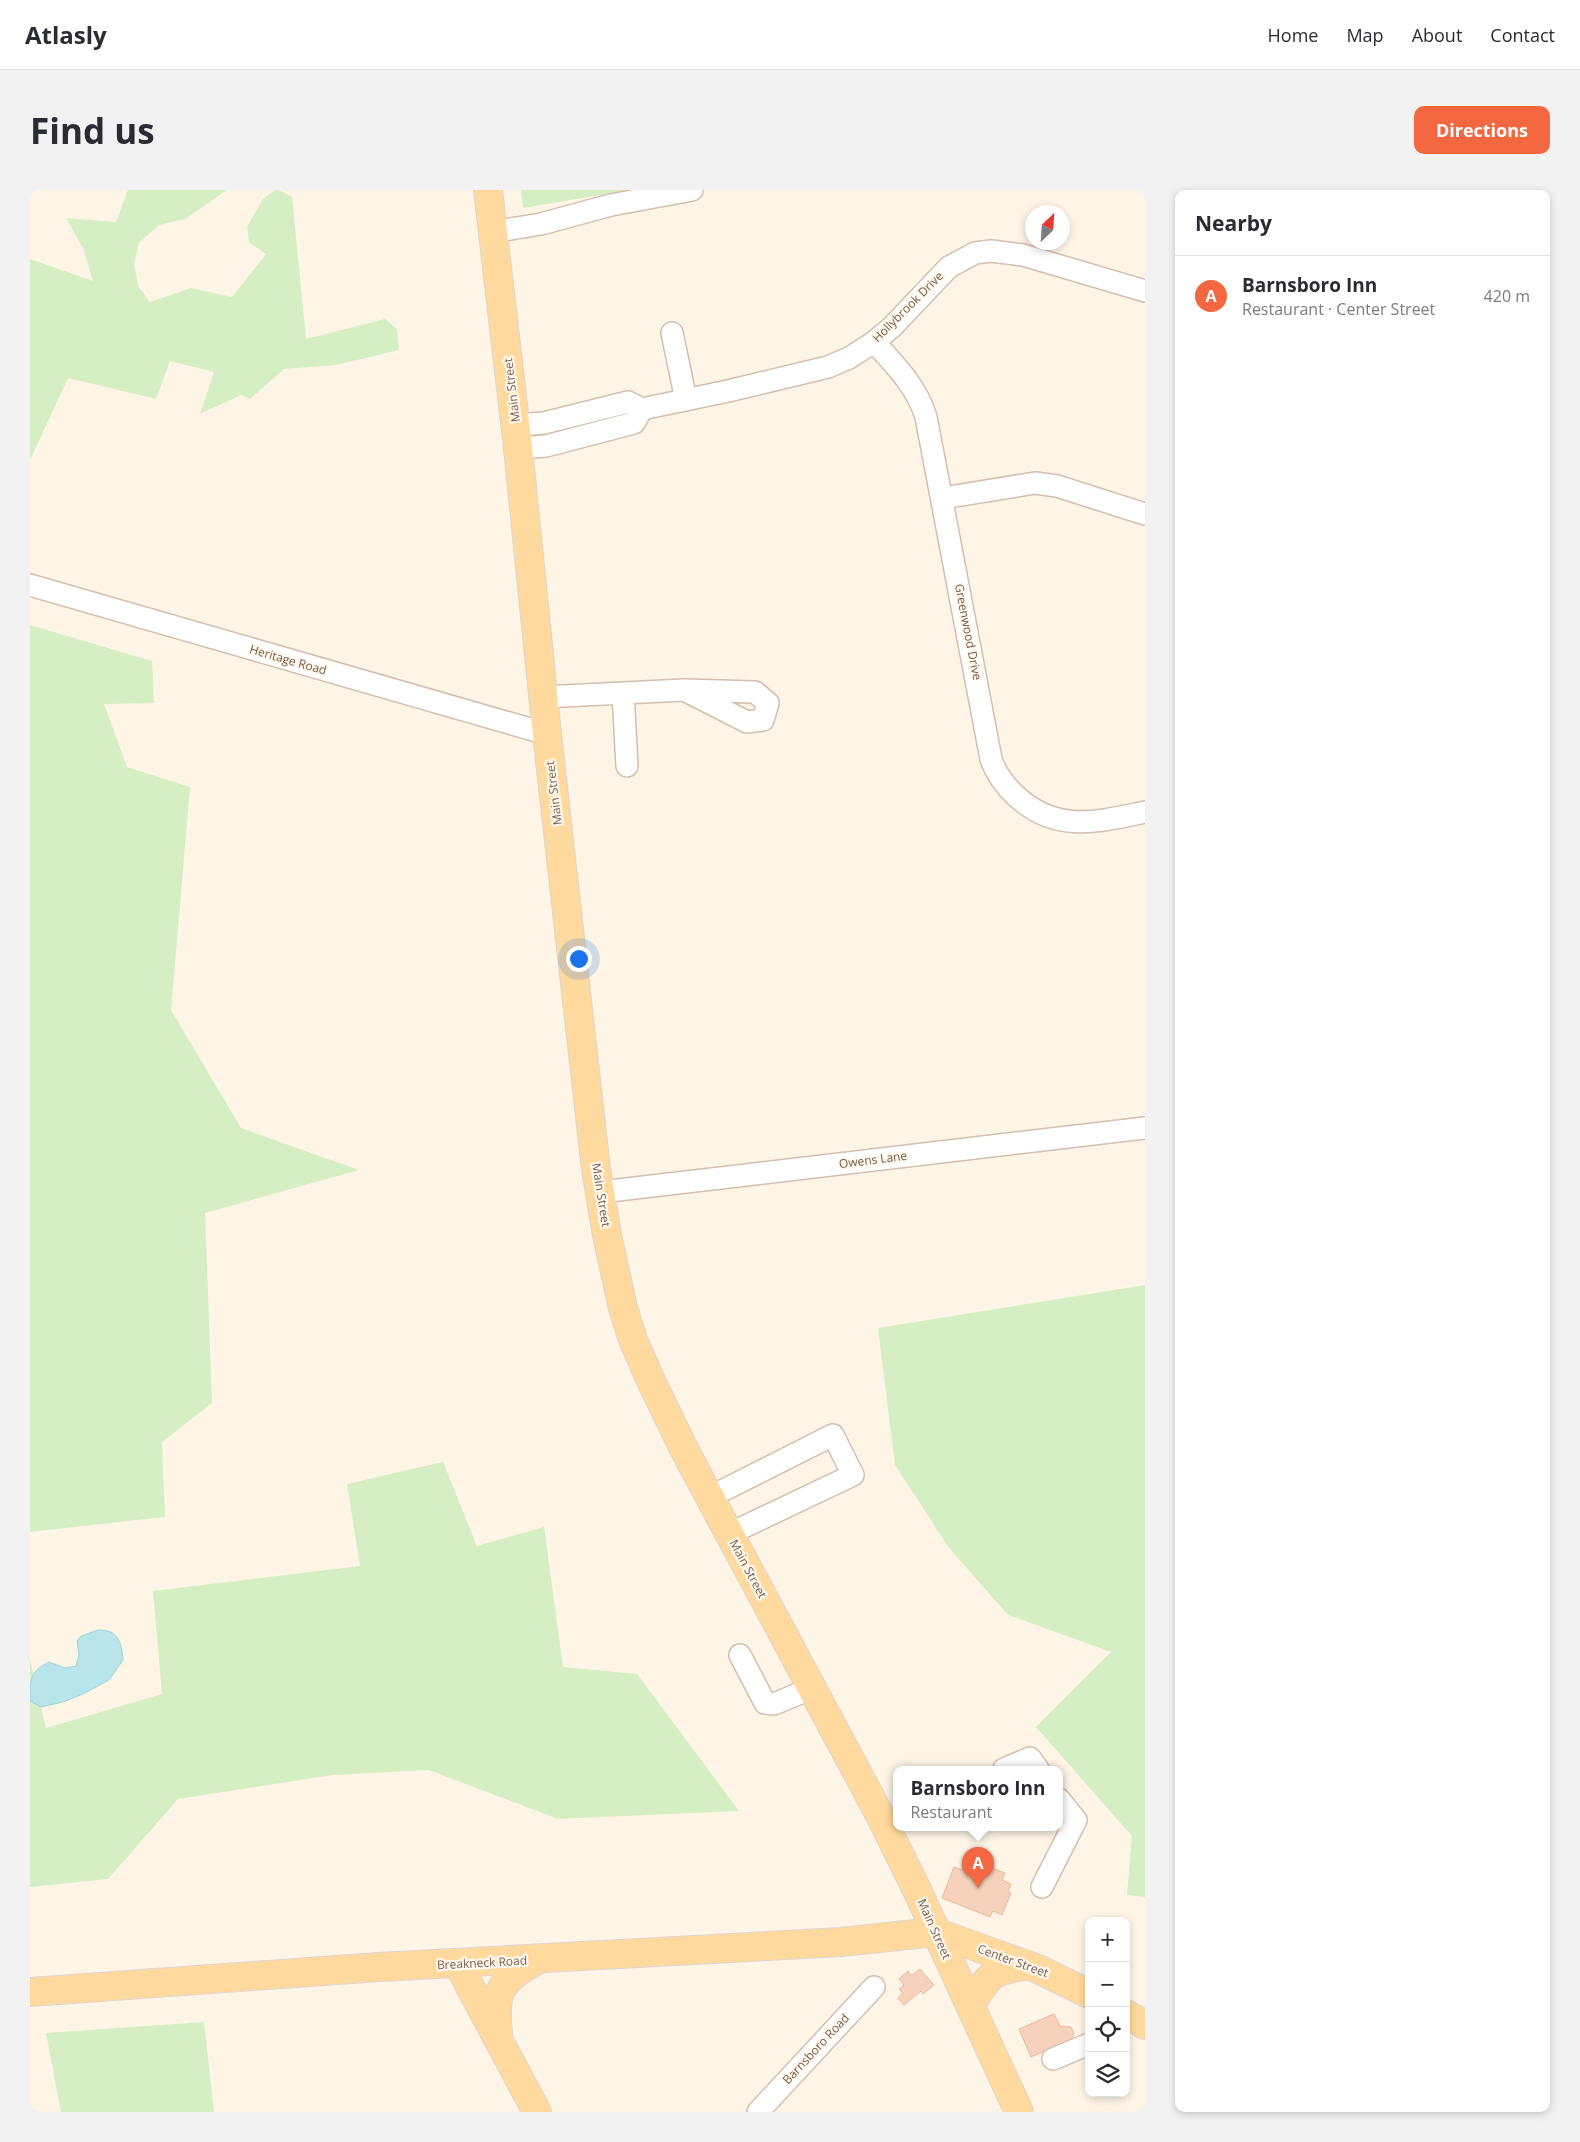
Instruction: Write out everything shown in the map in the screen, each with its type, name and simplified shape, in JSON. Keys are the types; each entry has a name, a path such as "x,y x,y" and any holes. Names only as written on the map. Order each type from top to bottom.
{"main road":[{"name":"Main Street","path":"488,190 517,436 547,734 601,1192 618,1286 633,1340 667,1417 812,1688 889,1816"},
{"name":"Main Street","path":"895,1831 935,1932 1019,2112"},
{"name":"Breakneck Road","path":"30,1992 319,1971 841,1942 935,1932"},
{"name":"Center Street","path":"935,1932 1028,1965 1085,1992"},
{"path":"498,2040 497,1998 505,1983 517,1971 538,1960"},
{"path":"458,1964 538,2112"},
{"path":"970,2006 995,1972 1028,1965"},
{"path":"1130,2016 1145,2025"}],"street":[{"path":"492,232 558,220 611,205 692,190"},
{"name":"Hollybrook Drive","path":"517,436 546,446 634,423 642,409 828,367 849,358 874,342 892,327 949,266 975,253 991,251 1023,255 1145,291"},
{"path":"672,333 686,400"},
{"name":"Greenwood Drive","path":"874,342 902,374 920,400 942,498 991,759 1001,779 1013,794 1028,806 1042,815 1060,821 1091,822 1145,812"},
{"path":"942,498 1036,483 1057,486 1145,514"},
{"name":"Heritage Road","path":"30,586 547,734"},
{"path":"543,696 684,690"},
{"path":"623,693 627,766"},
{"name":"Owens Lane","path":"601,1192 1145,1128"},
{"path":"710,1497 833,1435 852,1474 729,1534"},
{"path":"740,1655 765,1703 774,1704 812,1688"},
{"path":"1011,1766 1030,1758 1036,1766"},
{"path":"1042,1887 1076,1820 1063,1804"},
{"name":"Barnsboro Road","path":"758,2112 874,1987"},
{"path":"1053,2059 1085,2046"}],"green space":[{"path":"128,190 227,190 185,219 159,225 139,243 134,264 138,286 150,302 191,288 232,297 266,254 249,242 247,227 263,199 275,190 279,190 292,197 306,339 385,319 397,329 399,350 336,365 284,369 250,399 241,395 200,414 214,372 170,361 156,399 68,378 30,460 30,259 93,281 83,248 66,218 116,222"},
{"path":"521,190 630,190 523,208"},
{"path":"30,625 152,661 154,703 104,704 127,767 190,787 171,1010 241,1128 359,1170 205,1213 212,1403 162,1442 165,1517 30,1532"},
{"path":"1145,1285 1145,1897 1127,1895 1132,1836 1036,1727 1111,1652 1008,1615 949,1548 895,1465 878,1328"},
{"path":"443,1462 477,1546 544,1527 563,1667 637,1674 739,1811 558,1819 429,1770 333,1775 178,1799 108,1879 30,1887 30,1659 46,1728 162,1694 153,1591 360,1566 347,1484"},
{"path":"204,2022 214,2112 61,2112 46,2033"}],"water":[{"path":"98,1630 110,1632 118,1638 120,1643 123,1660 109,1680 63,1702 41,1707 30,1701 32,1677 38,1669 49,1662 65,1668 76,1666 79,1655 77,1641 81,1636"}],"building":[{"path":"979,1863 1005,1873 1002,1880 1011,1884 1008,1891 1011,1893 1002,1915 993,1911 990,1917 942,1898 954,1867 962,1870 963,1867 976,1872"},
{"path":"920,1969 934,1985 923,1994 921,1991 904,2005 898,1998 903,1993 899,1989 904,1985 899,1979 908,1971 911,1976"},
{"path":"1054,2014 1060,2026 1071,2027 1074,2033 1071,2040 1031,2057 1019,2029"}],"place":[{"name":"Barnsboro Inn","path":"978,1888"}]}
